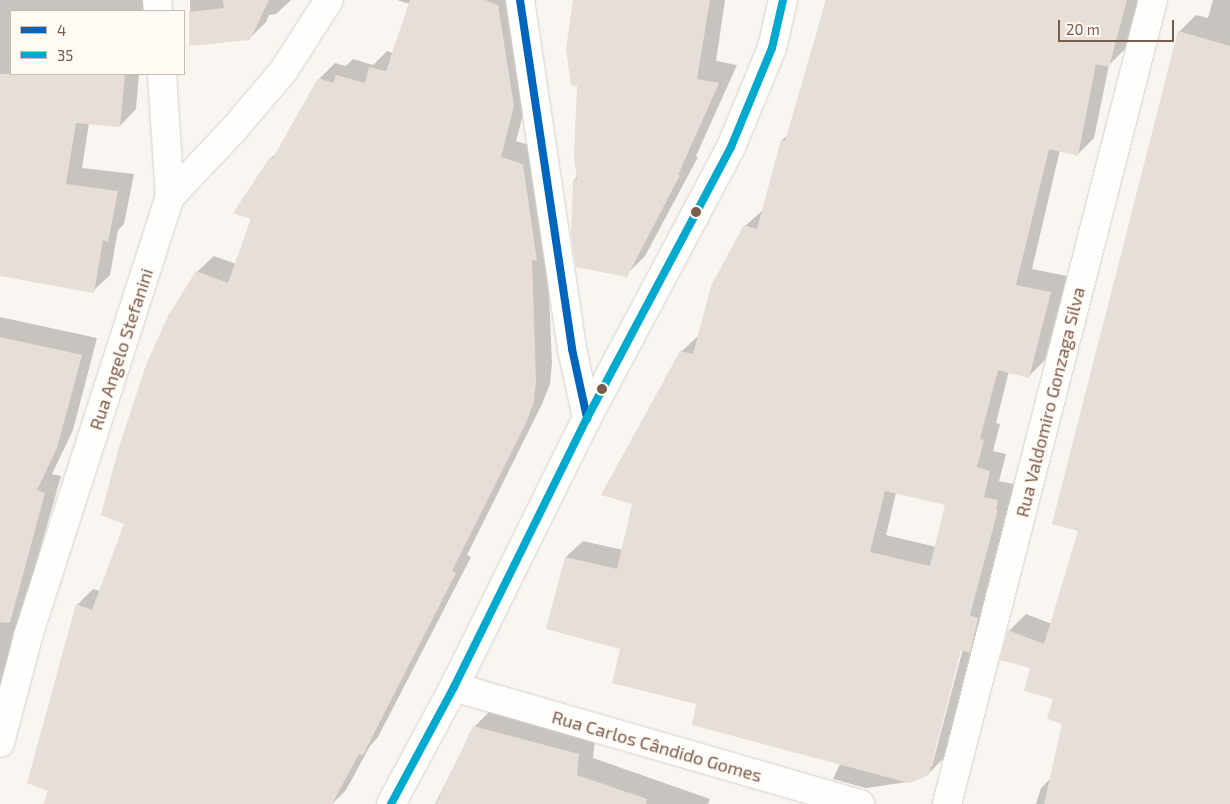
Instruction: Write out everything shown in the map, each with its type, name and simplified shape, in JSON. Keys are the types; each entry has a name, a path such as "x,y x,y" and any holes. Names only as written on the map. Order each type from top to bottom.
{"street":[{"name":"Rua Angelo Stefanini","path":"0,743 28,636 170,197 235,128 284,70 329,0"},
{"path":"520,0 572,350 587,418"},
{"path":"391,804 454,687 587,418 731,147 772,48 783,0"},
{"name":"Rua Valdomiro Gonzaga Silva","path":"947,804 1153,0"},
{"path":"162,75 170,197"},
{"name":"Rua Carlos Cândido Gomes","path":"454,687 860,804"}],"building":[{"path":"223,0 269,0 250,40 189,46 189,12 224,8"},
{"path":"410,0 485,0 498,5 514,106 501,157 523,164 537,261 532,260 536,380 534,401 527,421 452,571 456,573 363,755 359,754 332,804 43,804 48,791 27,783 76,604 92,610 124,524 101,515 118,450 146,365 168,316 196,271 228,283 251,219 233,213 270,157 273,158 318,78 333,83 336,75 365,83 369,67 386,71"},
{"path":"573,0 710,0 697,79 719,83 678,175 680,175 627,277 576,267 571,233 573,179 577,180 574,157 577,86 571,85 566,49"},
{"path":"826,0 1127,0 1109,67 1096,64 1078,156 1049,149 1016,285 1051,292 1029,378 998,370 980,439 984,440 977,467 990,471 984,497 998,500 996,510 998,510 970,615 978,618 970,653 961,650 929,775 909,783 692,725 696,704 612,683 620,649 546,629 565,557 617,569 632,504 601,495 680,351 693,354 711,286 744,225 757,229 781,140 785,141","holes":["885,491 945,505 930,566 870,552"]},
{"path":"1178,31 1230,46 1230,804 1044,804 1062,724 1047,719 1053,699 1024,691 1030,668 1000,660 1008,630 1044,644 1078,531 1052,524"},
{"path":"0,74 125,75 120,127 76,123 66,184 118,191 108,242 103,240 94,293 0,276"},
{"path":"0,337 82,355 57,448 37,490 45,493 10,623 0,622"},
{"path":"473,726 579,754 577,775 647,799 646,804 436,804"}],"transit line":[{"name":"4","path":"520,0 572,349 587,418"},
{"name":"35","path":"391,804 454,687 587,418 731,147 772,48 783,0"}]}
